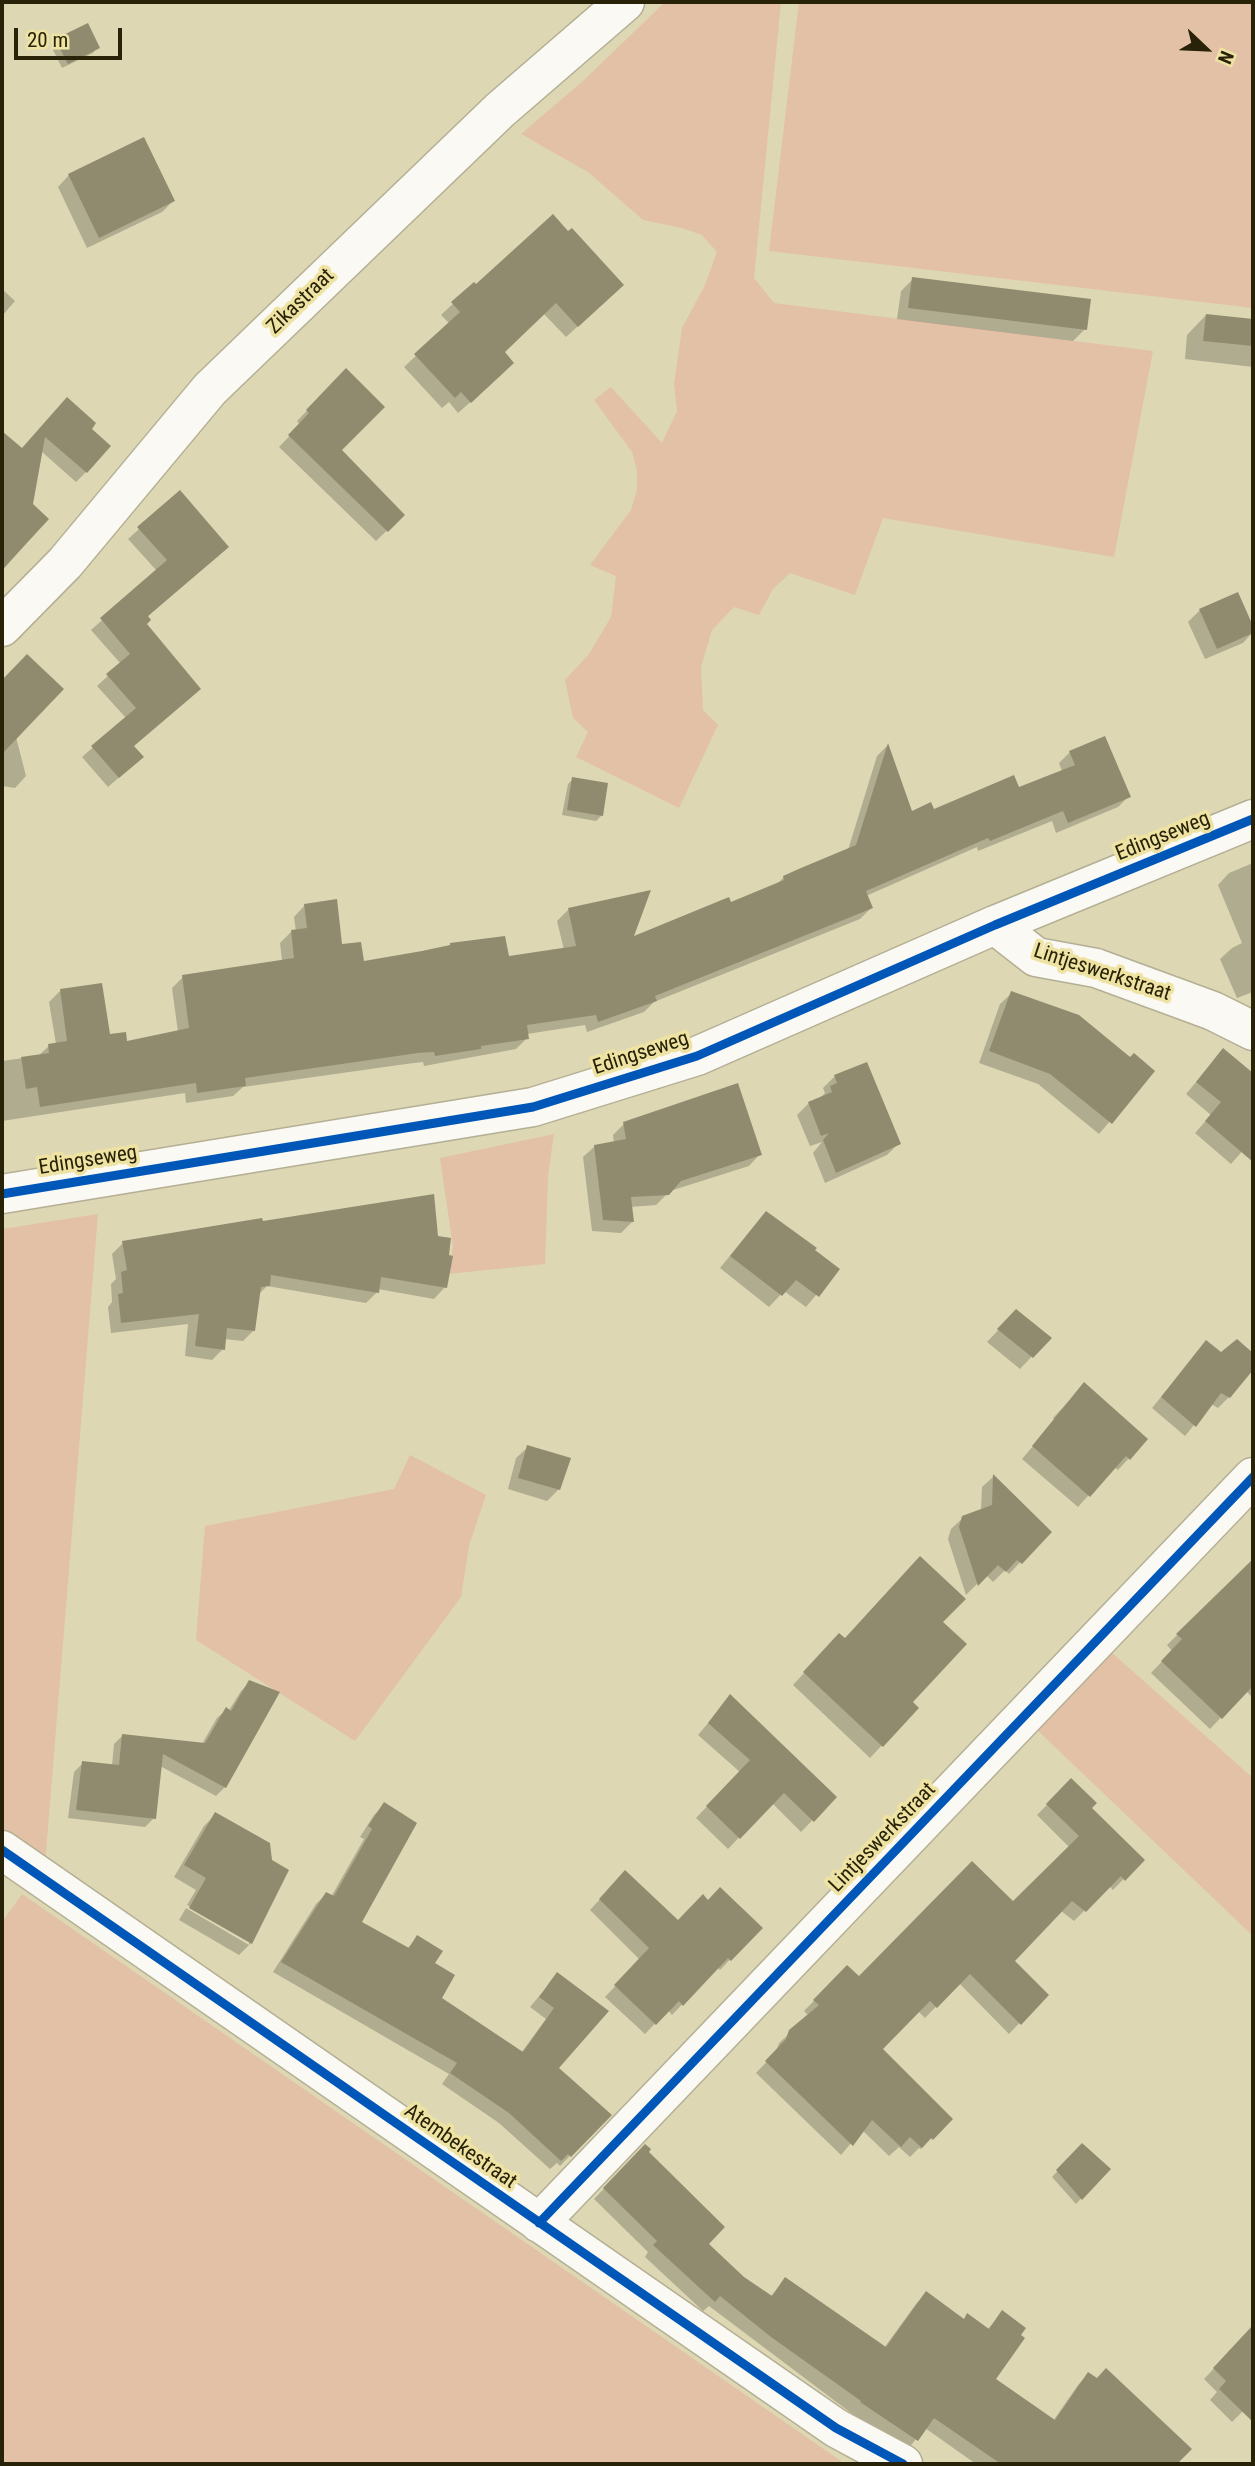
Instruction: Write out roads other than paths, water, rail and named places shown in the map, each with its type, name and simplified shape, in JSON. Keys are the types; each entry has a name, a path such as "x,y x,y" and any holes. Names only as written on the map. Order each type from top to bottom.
{"street":[{"name":"Zikastraat","path":"2,627 65,563 210,389 500,110 625,2"},
{"name":"Edingseweg","path":"2,1194 533,1107 697,1056 995,925 1253,819"},
{"name":"Lintjeswerkstraat","path":"995,925 1036,957 1096,968 1213,1011 1253,1031"},
{"name":"Lintjeswerkstraat","path":"539,2223 1253,1477"},
{"name":"Atembekestraat","path":"2,1850 836,2428 903,2464"}]}
